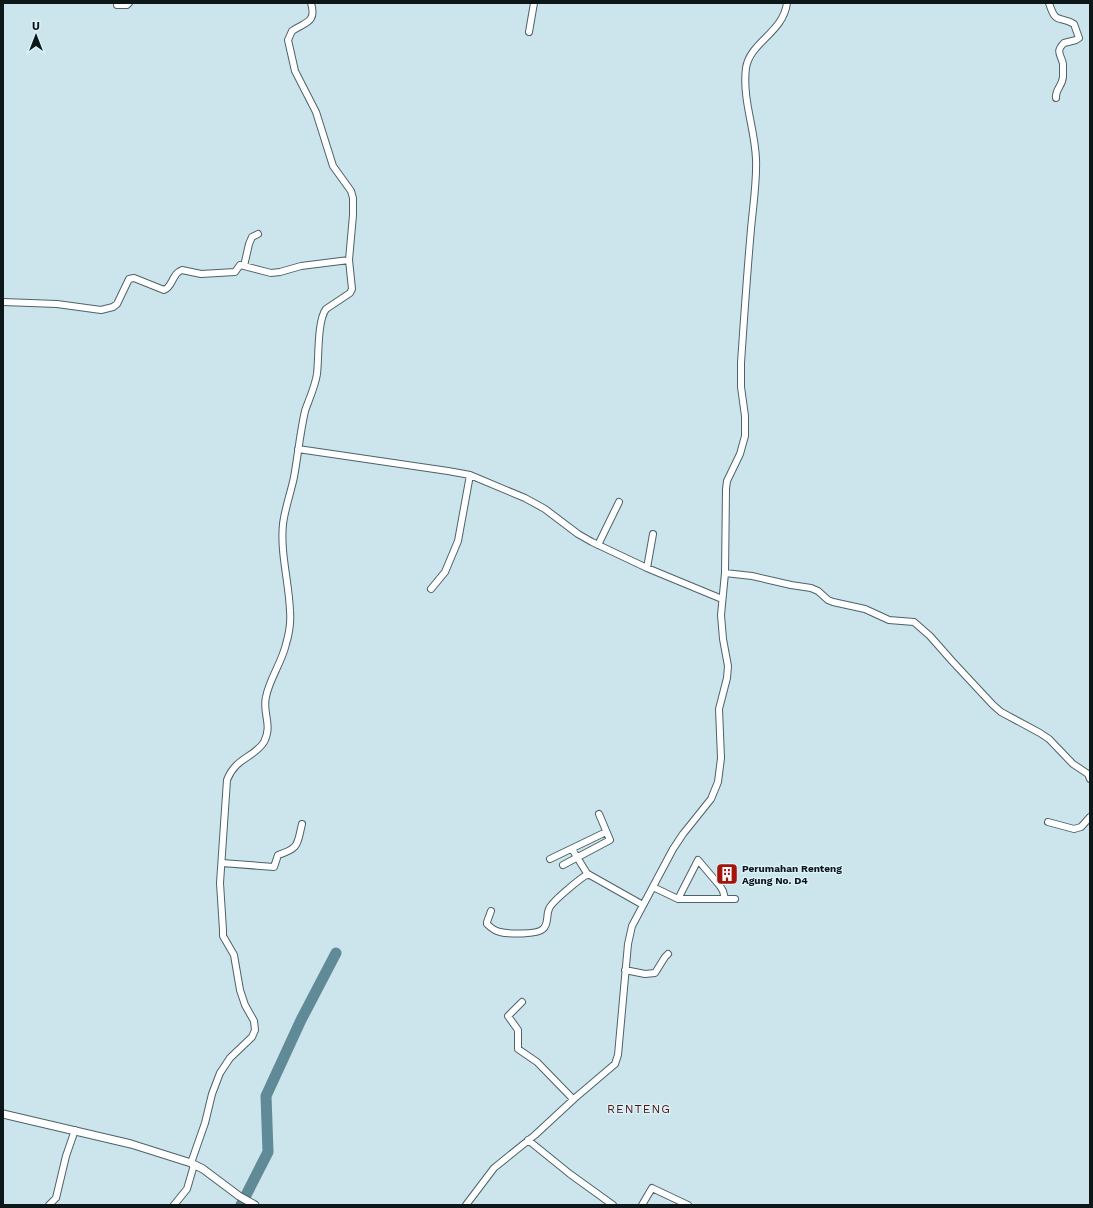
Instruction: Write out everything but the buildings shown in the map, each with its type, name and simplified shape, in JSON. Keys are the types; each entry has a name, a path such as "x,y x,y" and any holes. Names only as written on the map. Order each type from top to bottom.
{"main road":[{"path":"3,1114 131,1144 192,1164 203,1169 239,1196 255,1205"}],"street":[{"path":"117,5 127,5 129,3"},
{"path":"174,1205 187,1189 192,1164 205,1123 212,1094 220,1073 230,1058 252,1037 255,1030 254,1021 245,1005 240,990 234,955 223,936 220,883 227,780 234,767 259,748 264,740 268,727 265,706 266,696 283,656 287,639 290,611 286,581 283,526 305,413 317,375 320,334 324,312 352,290 349,260 353,214 352,194 332,166 319,119 295,71 289,45 288,37 292,31 304,25 311,19 313,13 311,3"},
{"path":"529,32 534,3"},
{"path":"466,1205 494,1168 617,1062 625,970 632,926 673,849 711,799 718,782 720,758 719,709 727,678 728,666 721,625 725,573 726,489 727,480 742,446 746,428 741,387 741,363 756,160 746,92 746,70 750,56 777,27 787,3"},
{"path":"1049,3 1055,17 1074,24 1079,38 1064,43 1060,49 1059,54 1063,66 1063,80 1056,92 1056,98"},
{"path":"244,266 252,237 258,234"},
{"path":"3,302 57,304 101,310 113,307 117,304 129,279 131,278 164,290 168,288 179,271 182,270 201,274 213,274 235,272 239,265 271,272 280,272 301,266 349,260"},
{"path":"298,449 470,475 537,504 578,534 598,545 647,568 722,598"},
{"path":"431,589 445,572 458,541 470,475"},
{"path":"598,545 619,502"},
{"path":"647,568 653,534"},
{"path":"725,573 752,576 811,588 833,602 865,609 889,620 914,622 930,636 993,705 1001,712 1049,739 1073,764 1088,774 1090,779"},
{"path":"563,865 610,840 599,814"},
{"path":"1048,822 1074,829 1082,827 1090,817"},
{"path":"222,863 274,867 278,855 295,848 302,824"},
{"path":"550,859 606,832"},
{"path":"572,849 588,875"},
{"path":"678,899 698,860 720,886 725,899"},
{"path":"491,912 487,924 499,932 525,933 540,931 547,923 548,910 552,904 580,879 588,875 592,875 643,905"},
{"path":"653,887 678,899 735,899"},
{"path":"625,970 645,974 655,973 668,954"},
{"path":"522,1002 508,1016 518,1030 518,1049 537,1062 573,1099"},
{"path":"49,1205 56,1198 66,1156 75,1130"},
{"path":"528,1140 570,1174 613,1205"},
{"path":"642,1205 652,1188 688,1205"}],"waterway":[{"path":"241,1205 268,1152 266,1096 301,1020 336,953"}],"place":[{"name":"Perumahan Renteng Agung No. D4","path":"727,874"}],"district":[{"name":"RENTENG","path":"639,1109"}]}
